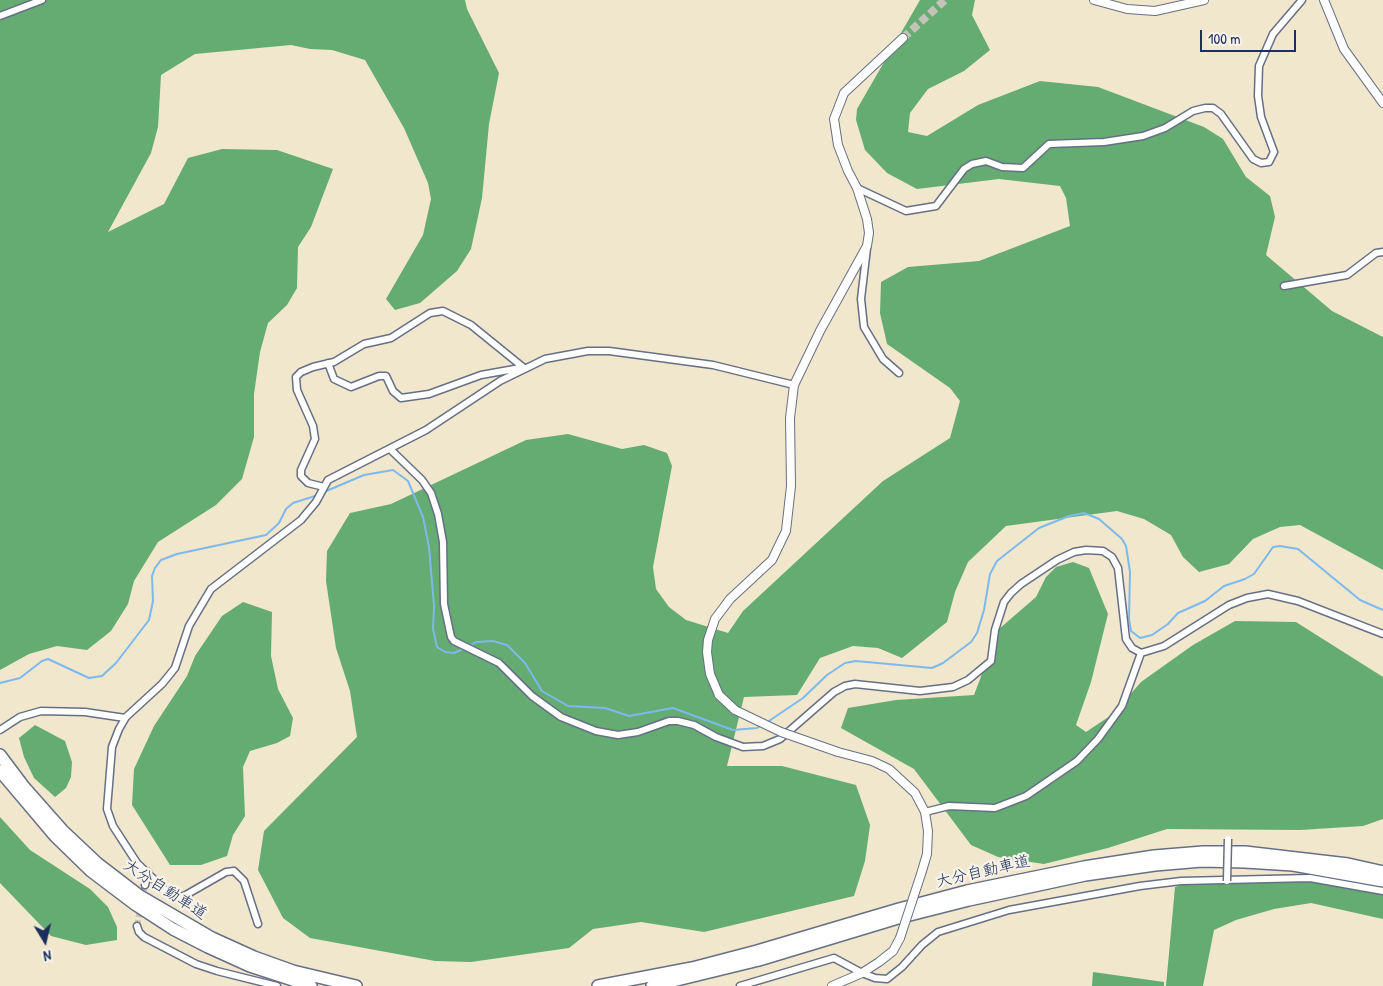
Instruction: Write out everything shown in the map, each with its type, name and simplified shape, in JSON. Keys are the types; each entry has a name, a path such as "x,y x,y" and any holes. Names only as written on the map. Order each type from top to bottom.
{"highway":[{"name":"大分自動車道","path":"0,755 4,771 55,836 91,870 136,905 173,929 208,947 250,966 311,986"},
{"name":"大分自動車道","path":"4,771 97,863 140,896 212,938 254,957 293,971 356,986"},
{"name":"大分自動車道","path":"598,986 692,968 976,889 1084,867 1154,856 1203,852 1245,852 1348,864 1383,872"},
{"name":"大分自動車道","path":"652,986 759,960 898,918 968,900 1084,876 1154,865 1202,861 1245,862 1302,867 1383,882"}],"street":[{"path":"0,16 42,0"},
{"path":"1094,0 1127,9 1155,11 1204,0"},
{"path":"858,188 906,211 936,206 964,169 972,164 986,161 1002,167 1023,168 1049,144 1104,142 1143,136 1165,128 1193,111 1205,108 1213,108 1222,114 1253,159 1261,163 1269,162 1274,152 1261,117 1258,96 1259,66 1273,34 1302,0"},
{"path":"1324,0 1344,49 1383,103"},
{"path":"899,373 882,358 864,327 861,299 869,233 867,219 858,188 848,171 838,145 834,119 844,93 903,38"},
{"path":"832,986 862,973 893,950 900,938 927,854 928,831 925,812 915,793 889,769 872,761 838,752 781,732 735,710 719,695 710,674 707,652 708,640 715,619 730,599 772,560 786,531 791,486 790,418 794,385 816,339 867,246"},
{"path":"1284,286 1347,275 1376,253 1383,252"},
{"path":"324,487 308,483 301,476 301,470 314,444 315,433 297,390 296,377 313,367 346,356 364,344 391,338 430,313 443,311 471,325 524,368"},
{"path":"258,924 244,881 234,871 226,872 191,893 177,897 169,894 137,863 113,826 107,809 112,747 125,718 162,684 175,668 189,626 210,589 235,568 302,520 316,502 328,480 426,430 460,406 544,358 588,351 609,351 713,365 794,385"},
{"path":"328,363 334,379 351,387 379,376 386,376 394,391 401,398 429,394 496,372 524,368"},
{"path":"390,449 422,480 431,493 438,514 443,542 444,604 451,637 454,641 499,663 532,696 561,717 596,731 618,735 638,732 669,721 678,721 694,725 716,737 743,747 763,746 780,739 834,692 845,686 855,684 920,691 953,687 968,680 991,661 996,630 1004,602 1011,593 1057,560 1074,552 1086,550 1103,551 1112,557 1118,568 1126,639 1132,648 1141,654"},
{"path":"1141,654 1164,646 1229,606 1247,598 1268,594 1298,601 1383,634"},
{"path":"925,812 949,806 995,808 1026,796 1077,761 1098,740 1122,706 1141,654"},
{"path":"0,730 20,717 41,710 100,713 125,718"},
{"path":"1226,881 1228,839"},
{"path":"145,885 148,872"},
{"path":"740,986 834,958 862,973 875,978 887,979 902,968 922,945 938,932 991,914 1140,886 1181,881 1310,878 1383,890"},
{"path":"137,926 139,932 144,936 196,964 277,986"}],"green space":[{"path":"0,0 465,0 467,9 499,73 489,124 482,198 471,249 457,271 420,303 395,310 386,299 423,235 431,199 428,183 404,128 365,60 332,50 310,49 291,45 195,54 161,75 158,127 151,153 108,232 164,204 188,158 222,149 277,150 333,169 311,227 298,247 297,288 287,305 268,323 260,352 254,394 254,437 242,479 216,505 158,542 134,581 128,604 111,631 87,650 57,646 29,654 0,670"},
{"path":"920,0 975,0 972,15 990,50 964,71 928,89 910,113 908,132 927,136 978,105 1040,81 1098,87 1204,127 1223,139 1246,177 1270,196 1275,217 1266,255 1332,311 1383,337 1383,570 1300,525 1280,527 1253,539 1229,564 1199,572 1183,557 1171,535 1144,519 1117,511 1006,526 968,562 955,592 947,622 902,658 878,648 853,646 820,658 797,695 744,697 727,766 782,766 856,785 870,825 865,861 854,896 704,932 641,922 593,929 569,948 471,962 435,961 310,938 283,918 258,870 264,831 357,737 350,691 336,648 326,581 327,551 350,513 391,504 526,440 568,434 622,449 644,445 667,453 672,466 653,567 656,589 669,607 686,620 728,633 743,611 883,481 950,438 960,401 950,388 887,344 880,313 881,282 908,267 979,261 1070,226 1066,198 1060,186 999,179 917,189 887,173 865,150 856,120 857,109"},
{"path":"1073,562 1089,568 1108,614 1091,682 1076,725 1086,732 1113,714 1141,682 1193,645 1235,621 1296,622 1383,677 1383,819 1363,826 1300,830 1167,829 1108,848 1044,864 998,857 971,845 914,769 841,728 848,708 896,700 974,695 999,629 1036,597 1046,577 1056,567"},
{"path":"243,602 272,612 271,656 278,689 293,718 290,736 277,743 250,751 243,767 245,816 233,835 227,856 201,865 170,865 132,805 134,769 154,726 187,676 195,656 222,616"},
{"path":"35,725 65,741 72,762 71,777 66,788 55,797 34,778 24,757 19,738"},
{"path":"0,817 30,850 90,889 108,907 117,927 117,940 86,945 51,936 0,883"},
{"path":"1296,879 1383,894 1383,919 1311,903 1274,909 1236,920 1214,930 1203,986 1166,986 1175,887 1181,885"},
{"path":"1093,972 1164,982 1164,986 1092,986"}],"waterway":[{"path":"324,492 364,475 393,470 408,481 423,517 429,547 434,606 433,629 437,647 445,652 454,653 465,648"},
{"path":"0,683 20,678 42,661 48,659 89,678 102,676 116,663 149,620 153,601 152,576 161,560 177,554 266,535 279,523 286,509 293,503 318,495"},
{"path":"766,723 803,698 827,675 845,663 856,661 932,668 943,663 971,642 977,633 984,610 990,574 997,561 1039,528 1069,516 1084,513 1099,519 1122,539 1126,546 1130,572 1129,619 1131,631 1140,638 1152,635 1168,624 1178,613 1205,601 1224,586 1254,574 1273,547 1280,546 1298,549 1360,600 1383,610"},
{"path":"469,646 476,642 493,641 507,645 525,663 542,691 568,706 605,708 629,716 673,708 733,730 757,728 762,725"}],"tunnel":[{"path":"903,38 945,0"},
{"path":"137,926 145,885"}]}
